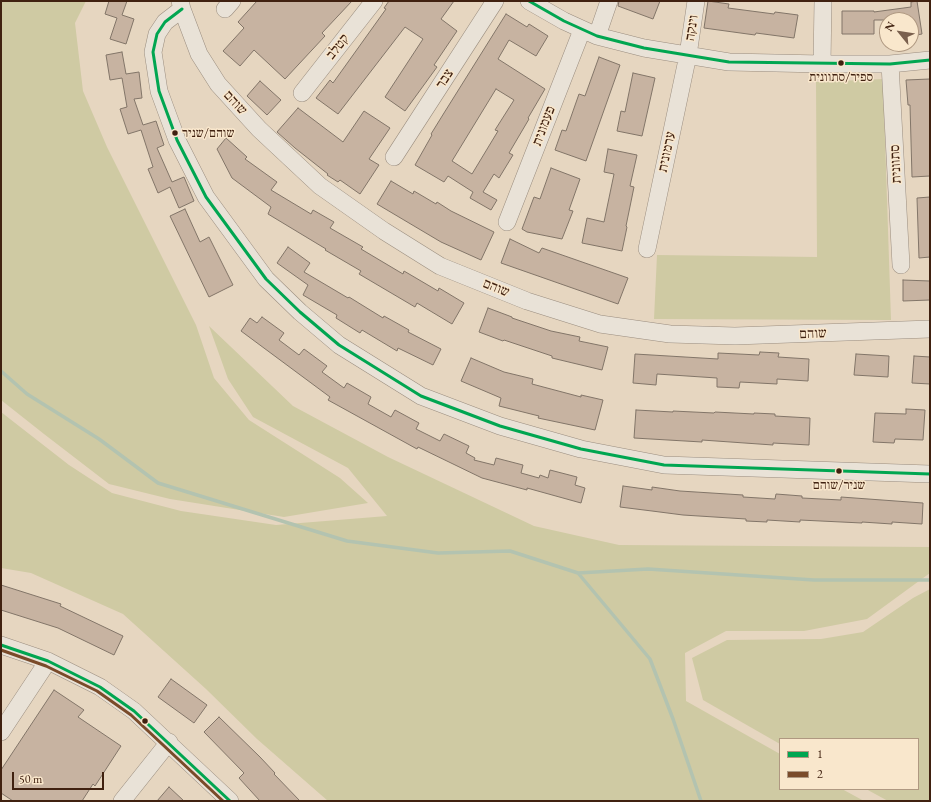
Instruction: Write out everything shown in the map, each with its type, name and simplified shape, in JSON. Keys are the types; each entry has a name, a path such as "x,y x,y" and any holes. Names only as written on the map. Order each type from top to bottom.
{"street":[{"name":"קטלב","path":"302,93 374,1"},
{"name":"צבר","path":"394,157 495,1"},
{"name":"פעמונית","path":"507,222 589,33 610,1"},
{"name":"וינקה","path":"688,55 696,1"},
{"path":"822,64 823,1"},
{"path":"537,3 589,33 644,48 729,62 890,64 930,60"},
{"path":"181,5 165,22 157,34 153,52 159,91 176,140 206,197 266,280 300,312 340,345 421,396 500,426 581,449 664,465 930,474"},
{"name":"שוהם","path":"181,5 199,54 218,84 259,129 320,186 384,231 440,266 527,301 600,324 670,334 735,336 930,329"},
{"name":"ערמונית","path":"647,249 688,55"},
{"name":"סתוונית","path":"890,64 901,265"},
{"path":"1,645 48,661 100,687 134,711 230,801"},
{"path":"1,732 48,661"},
{"path":"122,801 168,742"}],"shaded area":[{"path":"1,1 86,1 75,23 83,91 107,147 196,325 214,378 249,420 340,478 368,503 284,517 170,499 109,484 1,400"},
{"path":"883,79 891,320 654,319 657,255 817,257 816,82"},
{"path":"209,326 293,406 388,457 534,526 619,545 930,547 930,573 867,619 804,631 726,631 685,653 686,701 779,753 779,790 844,790 864,801 328,801 257,739 206,689 123,614 31,573 1,568 1,412 69,465 112,493 181,511 276,525 387,516 348,468 253,417 228,379"},
{"path":"930,589 930,801 888,801 868,790 919,790 919,738 779,738 779,743 703,700 692,658 727,640 821,639 863,632 913,598"}],"building":[{"path":"109,1 127,1 122,15 134,19 126,44 110,39 117,18 105,14"},
{"path":"257,1 352,1 322,33 325,36 285,79 254,50 240,66 223,51 244,28 238,22"},
{"path":"389,1 454,1 441,19 457,31 434,65 437,67 405,111 385,97 423,39 405,27 338,114 316,98 330,80 333,83 386,9 384,8"},
{"path":"619,1 660,1 653,19 618,6"},
{"path":"708,1 729,4 728,8 774,14 775,12 798,15 794,38 756,33 755,35 704,28"},
{"path":"917,1 919,12 879,12 879,20 874,20 874,34 842,34 842,11 874,12 911,7 911,2"},
{"path":"506,14 527,27 529,24 548,36 536,56 509,40 498,59 545,89 509,153 513,155 499,178 494,174 483,192 497,200 491,210 470,198 473,192 448,176 444,182 415,165 432,135 431,134","holes":["496,89 514,100 495,130 498,131 472,174 452,161"]},
{"path":"919,14 922,34 919,35"},
{"path":"122,52 126,74 139,72 142,98 134,99 143,125 156,121 164,145 157,148 172,182 184,177 194,201 179,208 170,187 158,193 148,169 153,167 141,130 128,134 120,109 127,107 122,78 110,80 106,55"},
{"path":"599,57 620,65 586,161 555,150 562,130 566,131 579,94 585,96"},
{"path":"633,73 655,78 642,136 617,131 621,111 625,112"},
{"path":"930,79 930,176 912,177 910,105 908,105 906,80"},
{"path":"260,81 281,100 267,115 247,96"},
{"path":"298,108 343,142 364,111 390,128 369,159 379,165 360,194 340,180 338,182 327,175 328,174 277,132"},
{"path":"226,138 247,157 245,159 277,182 271,190 311,214 313,210 334,222 330,228 363,247 361,249 403,274 404,271 438,291 439,288 464,303 452,324 417,303 415,307 359,274 361,271 268,214 271,207 232,178 217,149"},
{"path":"608,149 637,155 630,186 634,187 622,251 582,243 587,218 604,222 614,174 604,172"},
{"path":"551,168 580,179 569,210 573,211 562,239 527,232 522,229 534,197 540,199"},
{"path":"391,181 413,194 414,191 436,204 437,202 451,211 494,232 481,260 441,242 377,204"},
{"path":"930,197 930,257 919,258 917,198"},
{"path":"185,209 200,242 209,237 233,285 209,297 170,216"},
{"path":"510,239 539,253 542,248 628,278 618,304 501,263"},
{"path":"288,247 310,263 304,272 383,318 384,316 409,330 408,332 441,349 433,365 398,348 397,351 362,330 360,333 336,318 337,315 303,295 308,285 277,263"},
{"path":"903,280 930,281 930,300 903,301"},
{"path":"488,308 551,331 580,337 579,341 608,347 602,370 552,358 552,356 479,332"},
{"path":"262,317 284,333 279,340 299,355 304,349 327,366 322,372 344,388 347,383 371,397 368,404 391,417 395,410 419,423 416,429 440,441 444,434 469,446 466,453 475,458 474,460 494,465 496,458 523,465 521,473 539,478 540,475 548,478 550,470 577,477 575,485 585,488 581,503 527,488 527,490 482,478 418,447 417,449 328,400 330,397 241,331 250,318 257,323"},
{"path":"760,352 779,353 778,357 809,359 808,381 777,379 777,384 740,382 739,388 717,387 717,378 657,374 656,385 633,383 635,354 718,359 718,353 759,355"},
{"path":"856,354 889,356 888,377 854,375"},
{"path":"914,356 930,357 930,384 912,383"},
{"path":"471,358 504,372 533,379 532,384 581,397 581,395 603,400 595,430 538,418 539,416 499,406 501,398 461,381"},
{"path":"906,409 925,410 923,440 895,439 894,443 873,442 875,413 906,414"},
{"path":"636,410 754,413 810,418 809,445 773,443 773,445 702,440 702,442 634,438"},
{"path":"623,486 652,490 652,487 680,491 743,495 743,497 775,499 776,494 802,496 802,498 841,500 841,497 923,503 922,524 800,520 800,522 767,520 767,522 746,521 746,519 683,515 620,507"},
{"path":"1,585 61,604 60,606 123,636 114,655 58,628 1,610"},
{"path":"171,679 207,705 194,723 158,697"},
{"path":"54,690 84,710 78,717 121,746 95,786 93,784 82,801 13,801 1,793 1,770"},
{"path":"219,717 260,757 300,801 260,801 239,778 244,773 204,732"},
{"path":"169,787 184,801 157,801"}],"waterway":[{"path":"1,371 27,394 99,439 158,483 347,541 438,553 510,551 578,573 648,569 814,580 930,580"},
{"path":"578,573 650,659 673,719 701,801"}],"transit line":[{"name":"1","path":"529,1 564,21 597,36 644,48 729,62 890,64 930,60"},
{"name":"1","path":"182,9 165,22 157,34 153,52 159,91 177,140 206,197 266,279 300,312 339,345 421,396 500,426 581,449 664,465 930,474"},
{"name":"1","path":"1,645 48,661 100,687 134,711 230,801"},
{"name":"2","path":"1,650 46,666 97,691 131,715 223,801"}],"place":[{"name":"ספיר/סתוונית","path":"841,63"},
{"name":"שוהם/שניר","path":"175,133"},
{"name":"שניר/שוהם","path":"839,471"}]}
